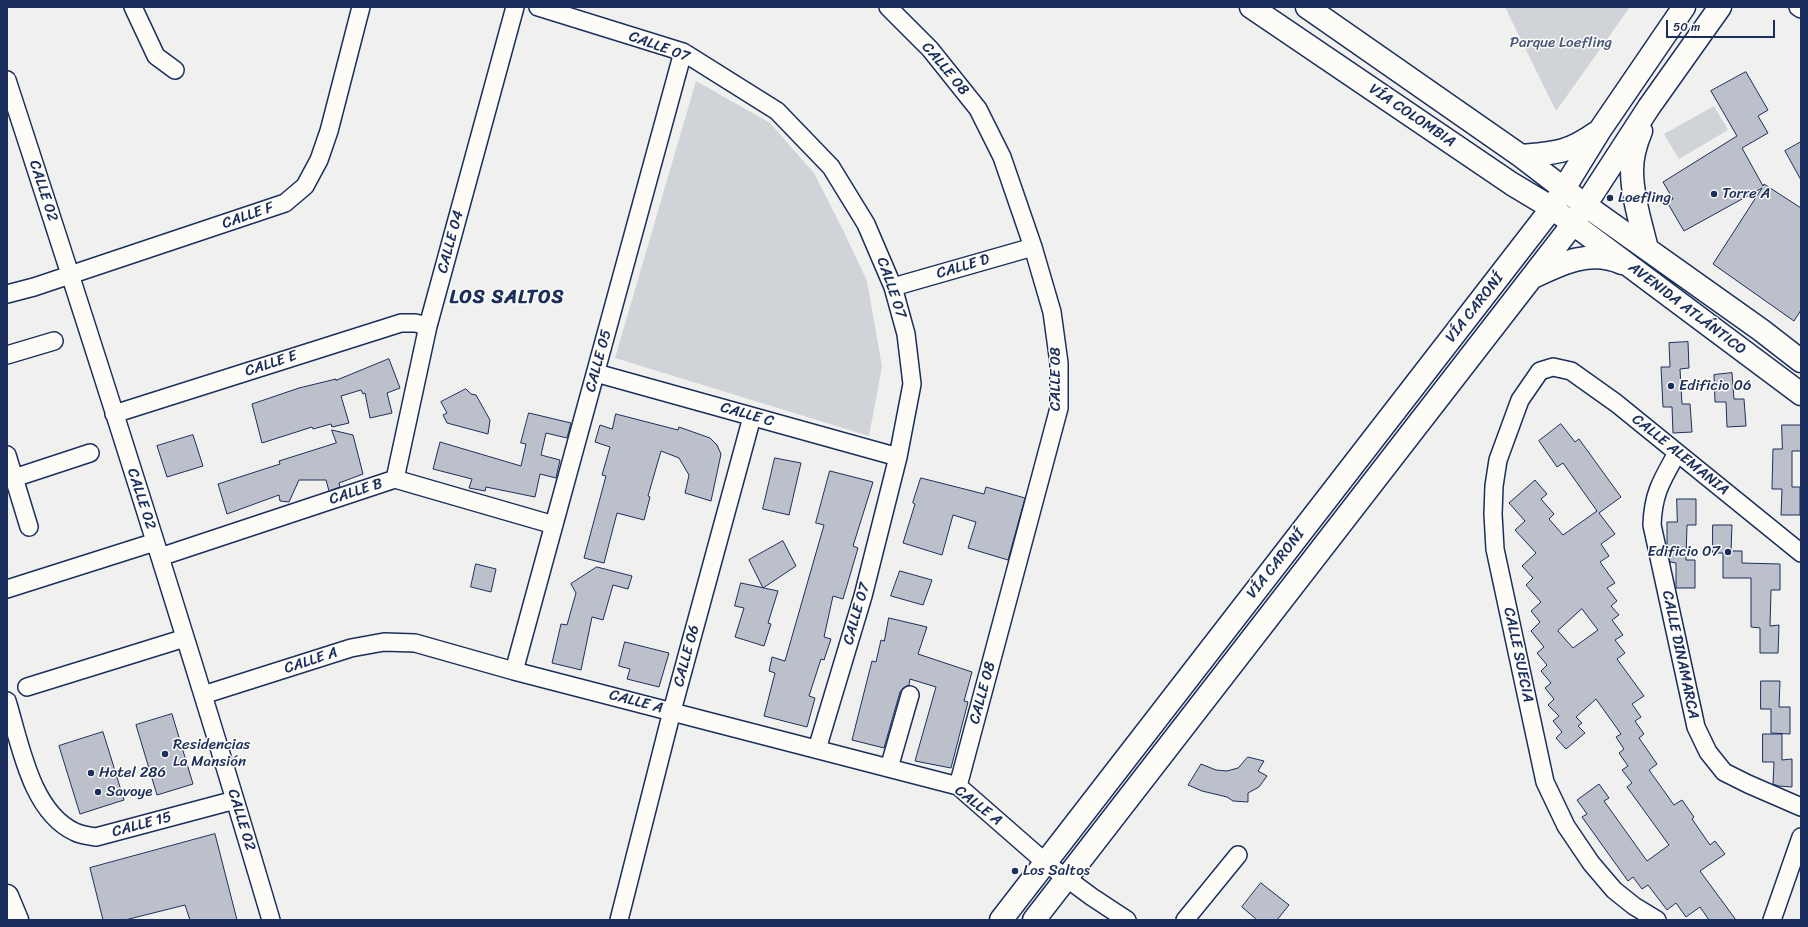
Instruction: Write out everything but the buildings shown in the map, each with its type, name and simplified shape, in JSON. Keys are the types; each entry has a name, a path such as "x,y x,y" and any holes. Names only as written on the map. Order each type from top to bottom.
{"main road":[{"name":"VÍA COLOMBIA","path":"1251,7 1512,184 1552,208 1573,224"},
{"name":"VÍA COLOMBIA","path":"1307,7 1521,156 1585,205"},
{"name":"VÍA CARONÍ","path":"1001,920 1552,208 1600,130 1684,7"},
{"path":"1647,249 1636,200 1632,170 1636,142 1649,107 1720,7"},
{"name":"VÍA CARONÍ","path":"1034,920 1573,224 1649,107"},
{"path":"1521,156 1555,153 1579,145 1600,130"},
{"path":"1512,184 1524,196 1530,214 1529,238"},
{"name":"AVENIDA ATLÁNTICO","path":"1585,205 1761,330 1801,361"},
{"name":"AVENIDA ATLÁNTICO","path":"1573,224 1801,394"},
{"path":"1531,279 1579,258 1610,258 1632,268"},
{"path":"7,896 18,920"}],"street":[{"path":"133,7 156,56 175,70"},
{"name":"CALLE F","path":"7,294 34,287 230,223 285,203 305,186 319,160 329,131 361,7"},
{"name":"CALLE 04","path":"395,479 428,326 515,7"},
{"name":"CALLE 07","path":"538,7 683,52 777,112 831,167 866,224 893,287 906,334 912,384 898,457 863,596 817,749"},
{"name":"CALLE 08","path":"888,7 930,49 978,109 1002,157 1033,247 1052,312 1059,363 1058,408 958,786"},
{"name":"CALLE 05","path":"514,670 683,52"},
{"name":"CALLE 02","path":"7,80 203,695 236,800 271,920"},
{"name":"CALLE D","path":"893,287 1033,247"},
{"name":"CALLE E","path":"114,414 402,323 428,326"},
{"path":"7,355 54,341"},
{"name":"CALLE ALEMANIA","path":"1553,367 1571,371 1616,403 1801,553"},
{"name":"CALLE SUECIA","path":"1553,367 1540,370 1520,400 1498,460 1494,486 1493,514 1495,549 1545,782 1566,826 1591,863 1614,890 1634,906 1657,920"},
{"name":"CALLE C","path":"596,373 898,457"},
{"name":"CALLE 06","path":"619,920 672,711 752,417"},
{"path":"14,478 90,453"},
{"name":"CALLE DINAMARCA","path":"1677,453 1661,482 1653,505 1652,525 1696,727 1708,752 1724,772 1801,807"},
{"path":"7,455 29,527"},
{"name":"CALLE B","path":"7,589 157,550 395,479 554,525"},
{"path":"27,687 185,638"},
{"name":"CALLE A","path":"203,695 351,648 384,642 415,643 958,786 1046,863 1067,878"},
{"path":"889,768 910,695"},
{"name":"CALLE 15","path":"7,701 31,782 53,817 75,832 96,837 236,800"},
{"path":"1772,920 1801,838"},
{"path":"1185,920 1238,855"},
{"path":"1067,878 1092,897 1127,920"}],"green space":[{"name":"Parque Loefling","path":"1505,7 1630,7 1556,111"},
{"path":"696,81 770,123 814,173 843,230 867,281 882,367 869,436 615,358"},
{"path":"1714,106 1728,130 1679,159 1664,134"}],"place":[{"name":"Torre A","path":"1714,194"},
{"name":"Loefling","path":"1610,198"},
{"name":"Edificio 06","path":"1671,386"},
{"name":"Edificio 07","path":"1728,552"},
{"name":"Residencias La Mansión","path":"165,754"},
{"name":"Hotel 286","path":"91,773"},
{"name":"Savoye","path":"98,792"},
{"name":"Los Saltos","path":"1015,871"}],"district":[{"name":"LOS SALTOS","path":"507,298"}]}
